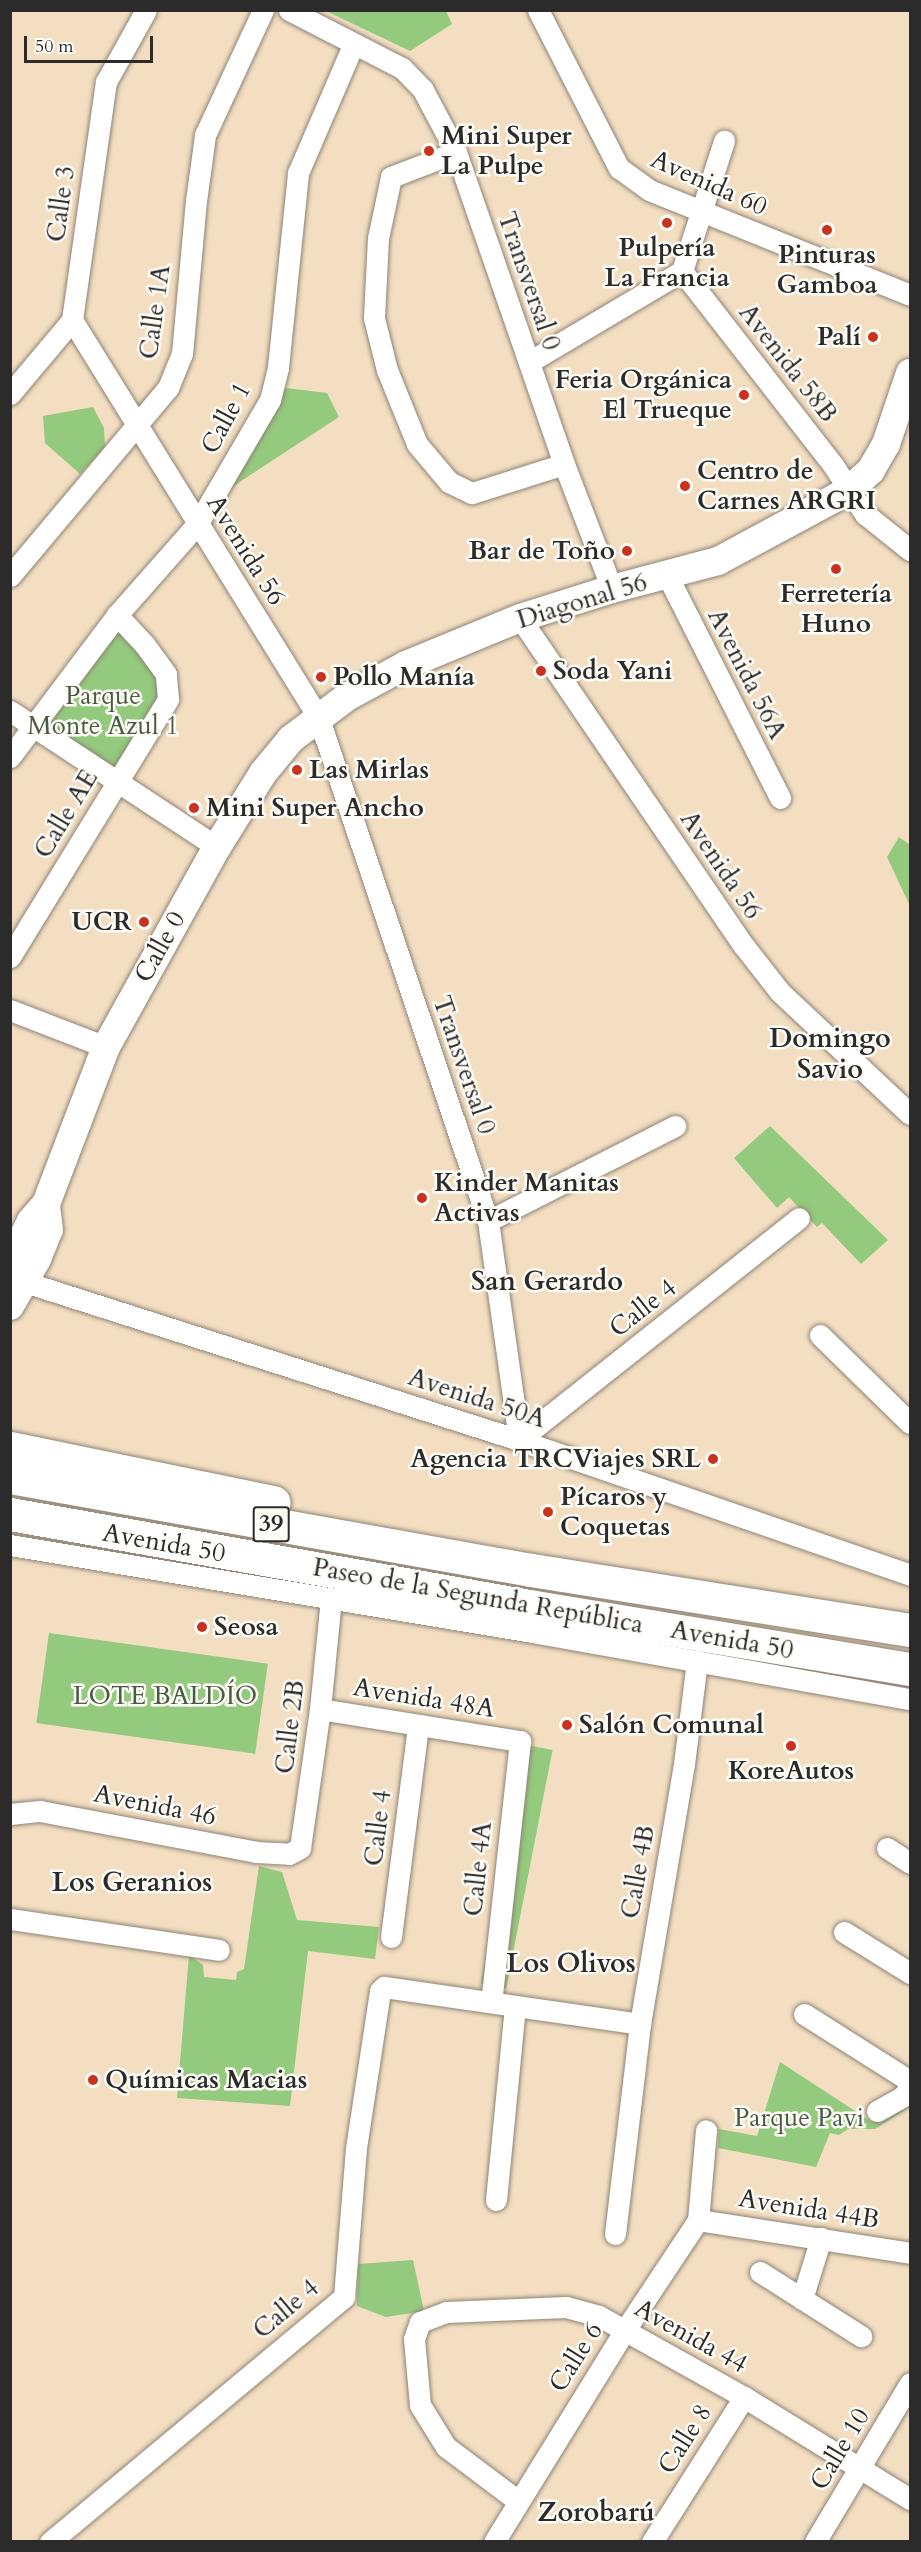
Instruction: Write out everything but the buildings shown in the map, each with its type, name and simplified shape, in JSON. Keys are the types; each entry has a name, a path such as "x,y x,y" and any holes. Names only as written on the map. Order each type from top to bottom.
{"highway":[{"path":"11,1447 407,1529 531,1570"},
{"name":"Paseo de la Segunda República","path":"10,1477 531,1570 910,1630"},
{"name":"Paseo de la Segunda República","path":"10,1514 529,1606 910,1669"},
{"path":"10,1530 332,1586 529,1606"}],"main road":[{"name":"Diagonal 56","path":"318,716 347,697 406,665 520,618 612,589 718,561 848,491 871,470 886,444 910,372"},
{"name":"Calle 0","path":"15,1284 49,1230 46,1204 106,1047 217,847 263,773 291,739 318,716"}],"street":[{"name":"Calle 3","path":"72,320 106,82 146,10"},
{"name":"Calle 1A","path":"10,576 137,428 168,388 182,354 205,135 263,10"},
{"path":"289,10 353,45"},
{"name":"Avenida 60","path":"538,10 619,168 649,190 910,295"},
{"name":"Transversal 0","path":"353,45 402,68 423,90 456,152 564,464 612,589"},
{"name":"Calle 1","path":"10,757 117,615 198,523 270,400 278,367 298,173 353,45"},
{"path":"529,362 682,271 724,141"},
{"path":"456,152 391,177 378,238 374,318 387,370 417,444 449,482 471,493 564,464"},
{"name":"Avenida 58B","path":"682,271 833,465 865,514 910,550"},
{"path":"10,393 72,320"},
{"name":"Avenida 56","path":"72,320 318,716"},
{"name":"Avenida 56A","path":"667,575 780,798"},
{"name":"Calle AE","path":"10,957 168,699 166,674 144,644 117,615"},
{"name":"Avenida 56","path":"520,618 744,946 780,992 910,1113"},
{"path":"10,711 217,847"},
{"name":"Transversal 0","path":"318,716 488,1221 519,1440"},
{"path":"10,1010 106,1047"},
{"path":"488,1221 675,1126"},
{"name":"Calle 4","path":"519,1440 799,1218"},
{"name":"Avenida 50A","path":"15,1284 519,1440 910,1575"},
{"path":"820,1335 910,1423"},
{"name":"Avenida 50","path":"10,1545 910,1699"},
{"name":"Calle 2B","path":"289,1854 300,1848 320,1709 331,1599"},
{"name":"Calle 4B","path":"615,2234 640,2024 684,1764 697,1661"},
{"name":"Avenida 48A","path":"320,1709 520,1741"},
{"name":"Calle 4","path":"391,1938 418,1725"},
{"name":"Calle 4A","path":"491,2002 520,1741"},
{"name":"Avenida 46","path":"10,1814 40,1811 256,1852 289,1854"},
{"path":"887,1848 910,1863"},
{"path":"10,1919 219,1950"},
{"path":"844,1932 910,1973"},
{"name":"Calle 4","path":"50,2541 344,2297 356,2148 380,1991 384,1987 491,2002"},
{"path":"491,2002 640,2024"},
{"path":"496,2200 515,2006"},
{"path":"804,2014 910,2081"},
{"path":"878,2111 902,2097 910,2087"},
{"name":"Calle 6","path":"494,2541 625,2330 698,2220 706,2130"},
{"name":"Avenida 44B","path":"698,2220 910,2253"},
{"path":"802,2299 821,2238"},
{"path":"760,2272 861,2336"},
{"name":"Avenida 44","path":"518,2501 446,2447 420,2405 414,2339 420,2322 447,2312 566,2307 599,2316 744,2397 862,2467 910,2499"},
{"name":"Calle 10","path":"815,2541 862,2467 910,2383"},
{"name":"Calle 8","path":"652,2541 744,2397"}],"green space":[{"path":"326,11 446,11 452,24 410,51"},
{"path":"278,387 327,393 339,417 226,493 219,491 256,446 269,423"},
{"path":"93,407 104,428 105,447 80,474 45,443 43,416"},
{"name":"Parque Monte Azul 1","path":"118,626 145,657 163,692 114,772 41,720"},
{"path":"899,837 910,845 910,906 887,857"},
{"path":"770,1126 888,1240 861,1264 822,1223 817,1227 789,1197 777,1208 734,1158"},
{"name":"LOTE BALDÍO","path":"49,1633 268,1664 255,1754 36,1723"},
{"path":"527,1745 553,1750 506,1988 481,1984"},
{"path":"259,1866 282,1872 297,1920 379,1927 375,1959 308,1951 290,2106 177,2098 189,1955 203,1965 204,1977 236,1980 237,1972 244,1969"},
{"name":"Parque Pavi","path":"780,2062 872,2122 910,2096 910,2107 875,2129 848,2129 839,2135 830,2133 816,2167 718,2148 719,2129 757,2136"},
{"path":"413,2260 424,2311 386,2317 357,2306 358,2264"}],"place":[{"name":"Mini Super La Pulpe","path":"429,151"},
{"name":"Pulpería La Francia","path":"667,223"},
{"name":"Pinturas Gamboa","path":"827,230"},
{"name":"Palí","path":"873,337"},
{"name":"Feria Orgánica El Trueque","path":"744,395"},
{"name":"Centro de Carnes ARGRI","path":"685,486"},
{"name":"Bar de Toño","path":"627,551"},
{"name":"Ferretería Huno","path":"836,569"},
{"name":"Soda Yani","path":"541,671"},
{"name":"Pollo Manía","path":"321,677"},
{"name":"Las Mirlas","path":"297,770"},
{"name":"Mini Super Ancho","path":"194,808"},
{"name":"UCR","path":"144,922"},
{"name":"Kinder Manitas Activas","path":"422,1198"},
{"name":"Agencia TRCViajes SRL","path":"713,1459"},
{"name":"Pícaros y Coquetas","path":"548,1512"},
{"name":"Seosa","path":"202,1627"},
{"name":"Salón Comunal","path":"567,1725"},
{"name":"KoreAutos","path":"791,1746"},
{"name":"Químicas Macias","path":"93,2080"}],"district":[{"name":"Domingo Savio","path":"830,1054"},
{"name":"San Gerardo","path":"547,1282"},
{"name":"Los Geranios","path":"132,1883"},
{"name":"Los Olivos","path":"571,1964"},
{"name":"Zorobarú","path":"596,2513"}]}
